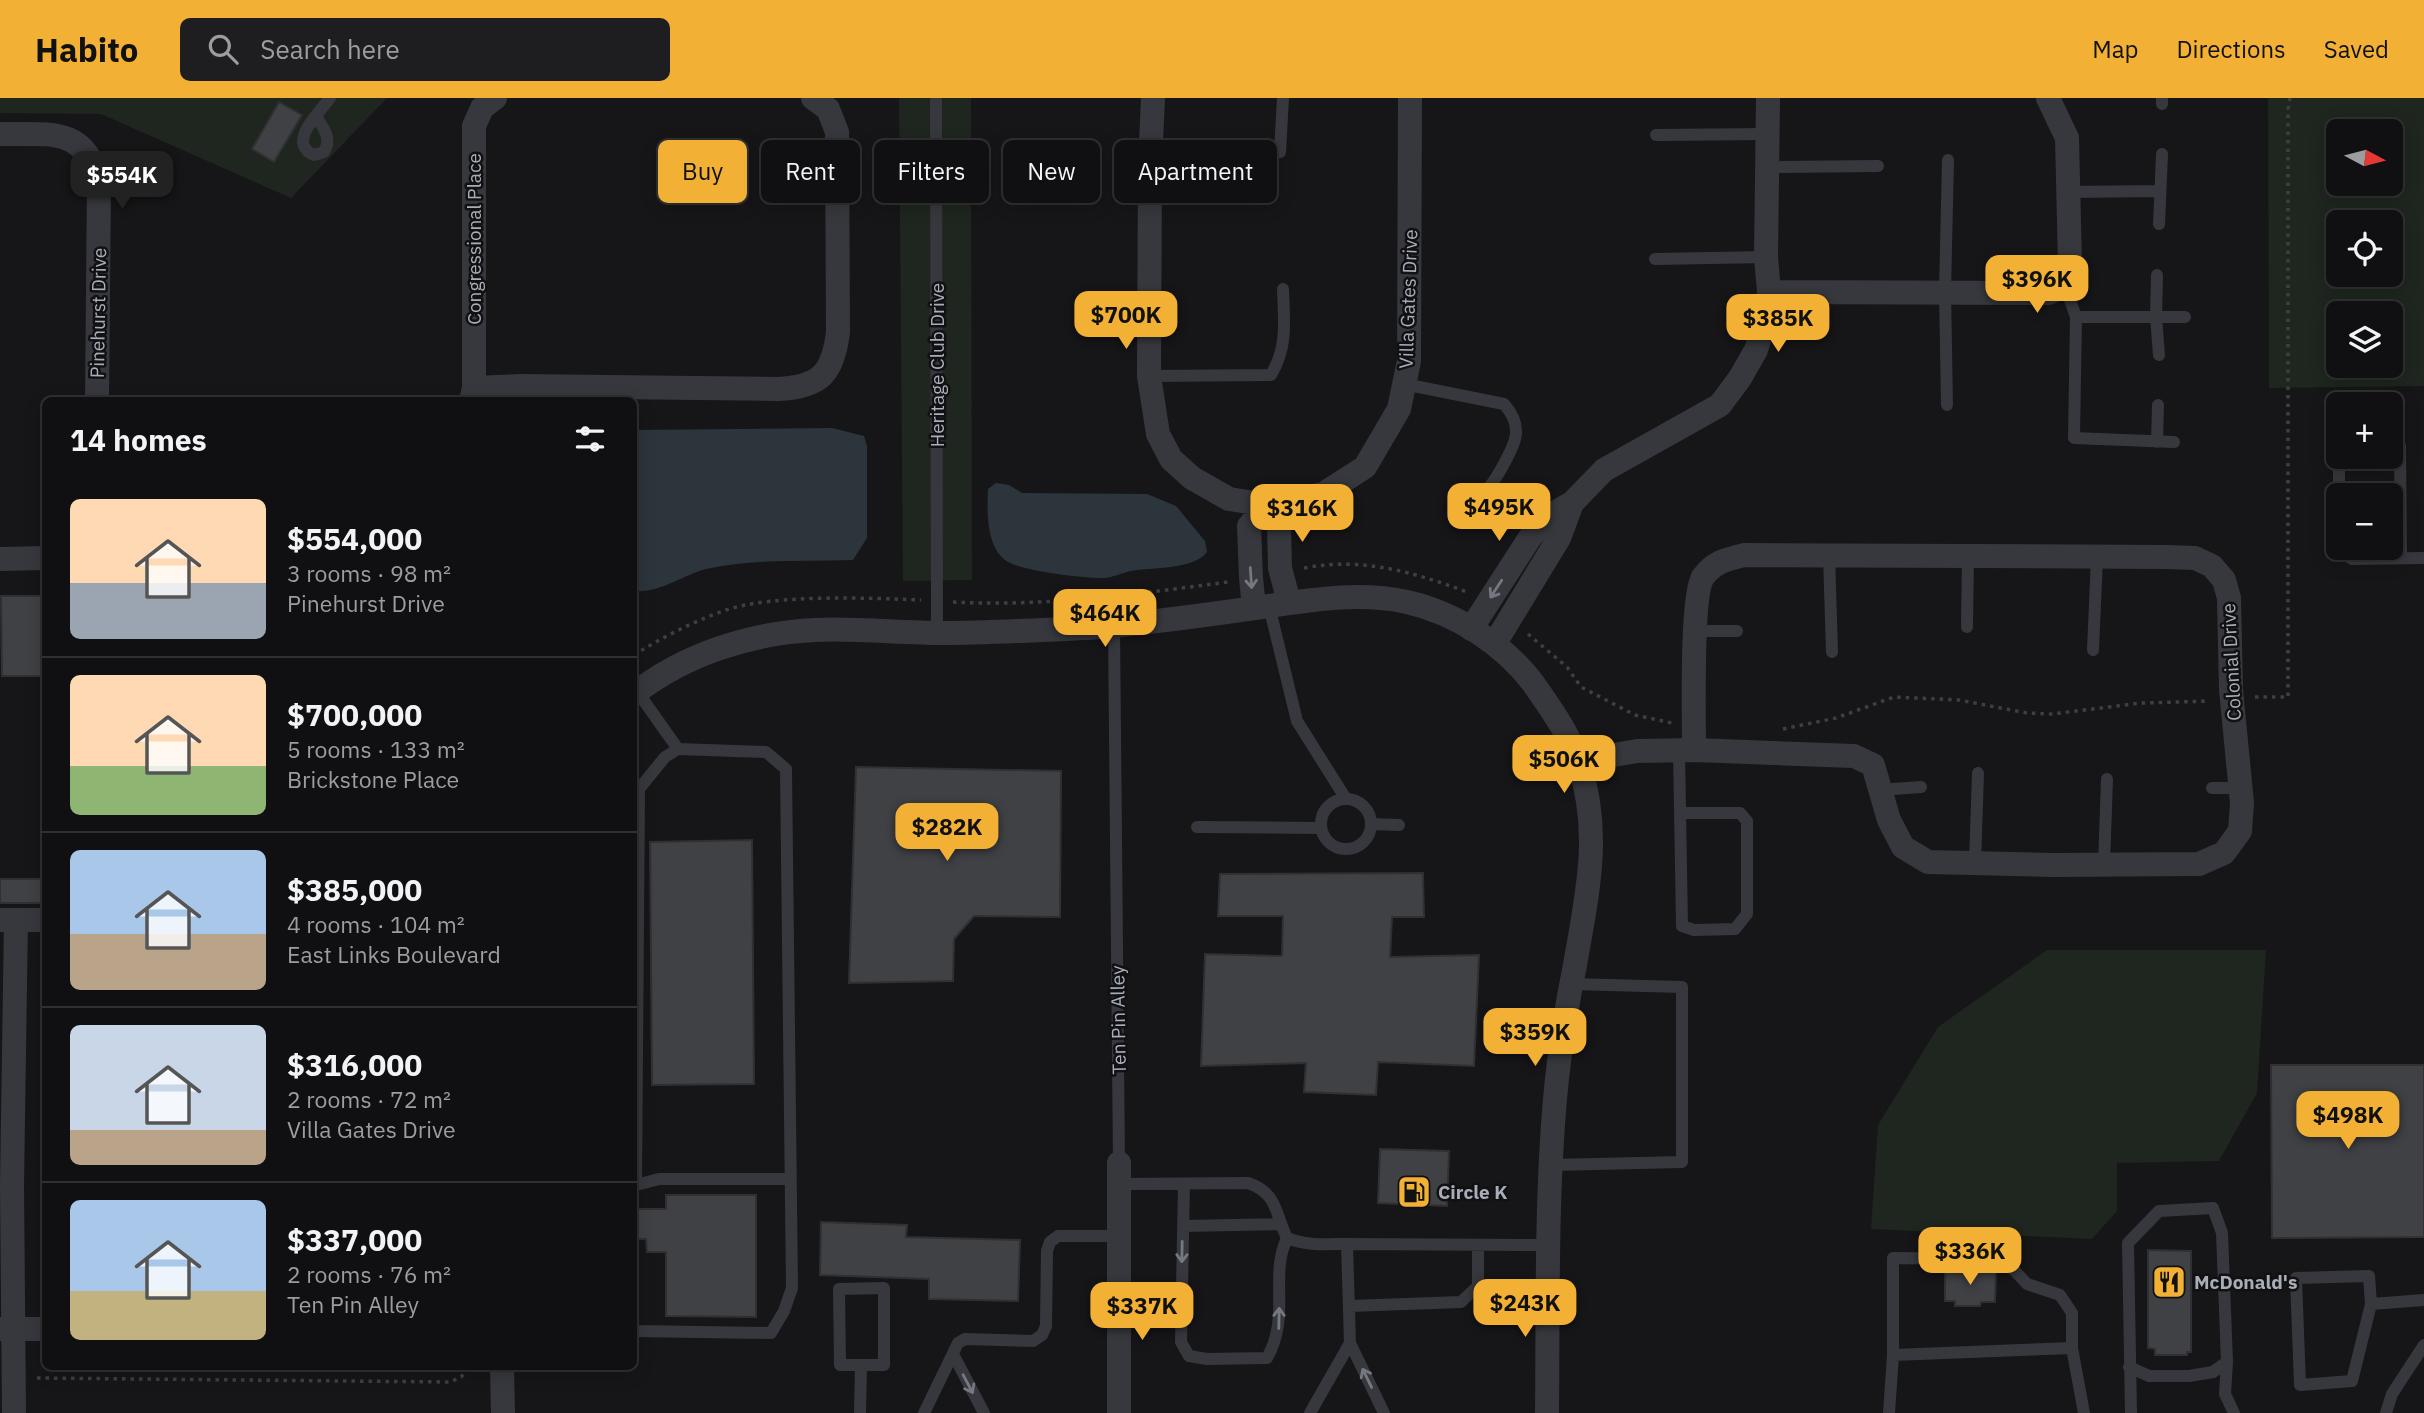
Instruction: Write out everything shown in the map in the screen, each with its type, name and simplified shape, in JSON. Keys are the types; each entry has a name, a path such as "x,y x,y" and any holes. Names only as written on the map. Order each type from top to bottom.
{"street":[{"name":"Congressional Place","path":"495,98 482,108 474,126 473,394 521,386 778,389 800,388 820,379 835,358 838,332 838,132 828,109 813,98"},
{"path":"1153,98 1149,376 1158,434 1171,459 1192,478 1229,499 1267,505"},
{"name":"Villa Gates Drive","path":"1267,505 1323,494 1365,467 1399,409 1409,361 1410,98"},
{"path":"1471,629 1529,539 1547,517 1572,502 1604,470 1720,405 1756,350 1765,321 1769,292 1766,257 1768,98"},
{"path":"1769,292 2049,293 2060,288 2068,277 2070,264 2067,138 2048,98"},
{"name":"Pinehurst Drive","path":"0,134 60,135 81,145 95,165 99,181 97,397"},
{"path":"1495,643 1559,538 1572,502"},
{"path":"1267,505 1279,526 1281,572 1271,605"},
{"path":"1267,505 1249,526 1251,578 1271,605"},
{"name":"Colonial Drive","path":"1579,761 1689,743 1854,756 1873,765 1889,820 1903,847 1928,862 2199,864 2224,853 2240,831 2229,598 2224,580 2212,566 2194,558 1744,555 1720,561 1702,579 1696,603 1689,743"},
{"path":"0,559 42,558"},
{"path":"637,690 664,671 703,654 740,642 782,634 816,630 993,633 1114,626 1341,597 1406,602 1434,610 1495,643 1522,669 1567,734 1579,761 1590,813 1592,861 1559,1057 1549,1245 1547,1413"},
{"path":"14,1413 14,1377 7,1329 8,920 42,920"},
{"name":"Ten Pin Alley","path":"1119,1174 1119,1413"},
{"path":"7,1329 42,1329"},
{"path":"502,1370 503,1413"}],"lane":[{"path":"316,117 330,98"},
{"name":"Heritage Club Drive","path":"936,98 937,633"},
{"path":"1280,152 1283,98"},
{"path":"1656,135 1768,134"},
{"path":"2159,225 2162,154"},
{"path":"1947,405 1945,291 1948,160"},
{"path":"1768,167 1878,166"},
{"path":"2068,192 2160,191"},
{"path":"1655,259 1766,257"},
{"path":"2157,275 2158,355"},
{"path":"2064,283 2076,317 2074,438 2174,442"},
{"path":"1149,376 1271,376 1281,359 1284,342 1283,289"},
{"path":"2076,317 2185,317"},
{"path":"1404,384 1504,404 1510,411 1515,422 1516,435 1493,482 1478,496 1459,490"},
{"path":"2157,442 2158,405"},
{"path":"1829,555 1832,652"},
{"path":"1967,627 1968,556"},
{"path":"2093,650 2097,557"},
{"path":"2403,558 2424,558"},
{"path":"1271,605 1297,721 1346,799"},
{"name":"Ten Pin Alley","path":"1114,626 1117,718 1119,1174"},
{"path":"1696,631 1737,631"},
{"path":"637,694 678,749"},
{"path":"1680,813 1740,813 1747,821 1747,914 1735,929 1694,930 1682,926 1680,813 1689,743"},
{"path":"637,791 666,757 678,749 766,752 786,769 792,1288 784,1311 771,1333 637,1331"},
{"path":"1975,863 1978,773"},
{"path":"2104,865 2107,779"},
{"path":"1881,790 1921,787"},
{"path":"2212,788 2240,788"},
{"path":"1346,799 1354,800 1366,809 1371,824 1366,839 1353,848 1345,849 1330,843 1321,828 1324,811 1337,800 1346,799"},
{"path":"1371,824 1399,825"},
{"path":"1197,827 1321,828"},
{"path":"1552,1165 1682,1162 1682,987 1571,984"},
{"path":"1119,1174 1184,1184 1248,1183 1257,1186 1275,1204 1287,1237 1300,1243 1549,1245"},
{"path":"637,1185 659,1179 790,1179"},
{"path":"1184,1184 1181,1342 1189,1356 1207,1359 1267,1358 1279,1330 1280,1252 1287,1237"},
{"path":"2131,1413 2128,1243 2159,1211 2213,1208 2222,1233 2227,1362 2225,1394 2234,1413"},
{"path":"1183,1226 1281,1224"},
{"path":"924,1413 958,1343 965,1339 1033,1341 1042,1335 1046,1326 1047,1251 1050,1242 1058,1236 1118,1236"},
{"path":"1347,1244 1349,1343 1384,1413"},
{"path":"1349,1306 1461,1302 1478,1286 1478,1245"},
{"path":"1889,1413 1893,1355 1893,1258 1996,1259 2013,1269 2027,1284 2060,1295 2072,1313 2072,1348 2084,1413"},
{"path":"2369,1276 2371,1304 2352,1381 2300,1385 2297,1278 2369,1276"},
{"path":"884,1288 884,1365 861,1365 840,1365 839,1289 884,1288"},
{"path":"2371,1304 2424,1300"},
{"path":"1310,1413 1349,1343"},
{"path":"2386,1413 2392,1394 2424,1345"},
{"path":"1893,1355 2072,1348"},
{"path":"953,1354 984,1413"},
{"path":"2129,1367 2149,1376 2189,1376 2213,1372 2227,1362"},
{"path":"860,1413 861,1365"}],"path":[{"path":"1782,729 1836,718 1894,696 1959,700 2027,713 2052,714 2141,703 2288,696 2290,98"},
{"path":"1281,572 1311,566 1360,564 1417,573 1474,595 1487,604"},
{"path":"637,652 665,636 729,609 774,602 819,600 979,603 1098,599 1251,578"},
{"path":"1508,620 1567,667 1581,687 1689,743"},
{"path":"14,1377 450,1382 461,1377 467,1370"}],"shaded area":[{"path":"0,98 387,98 291,198 101,114 0,113"},
{"path":"899,98 971,98 971,140 899,140"},
{"path":"2268,98 2424,98 2424,386 2269,388"},
{"path":"900,203 971,203 972,580 903,581"},
{"path":"832,428 864,436 867,446 867,538 853,560 761,562 724,566 706,569 653,589 637,591 637,430"},
{"path":"996,483 1009,485 1022,493 1147,494 1176,506 1205,541 1207,552 1201,558 1183,565 1131,571 1105,578 1024,568 1005,560 994,546 991,537 988,489"},
{"path":"2047,950 2266,950 2257,1093 2219,1161 2117,1163 2117,1211 2092,1239 1871,1229 1878,1125 1938,1027"}],"building":[{"path":"279,102 302,115 274,162 252,149"},
{"path":"1,596 42,596 42,676 2,676"},
{"path":"856,767 1061,771 1060,917 974,916 954,939 953,981 849,983"},
{"path":"752,840 754,1084 652,1085 650,842"},
{"path":"1423,873 1424,917 1392,917 1390,957 1479,955 1474,1066 1378,1062 1376,1095 1304,1092 1306,1063 1201,1066 1205,954 1282,956 1283,916 1218,916 1220,874"},
{"path":"0,879 42,879 42,903 0,903"},
{"path":"2271,1065 2424,1065 2424,1237 2272,1238"},
{"path":"1380,1149 1449,1151 1447,1206 1378,1203"},
{"path":"666,1195 756,1195 756,1317 666,1316 666,1252 647,1252 646,1239 637,1239 637,1209 666,1209"},
{"path":"821,1222 907,1225 906,1237 1020,1240 1018,1301 929,1299 929,1279 820,1275"},
{"name":"McDonald's","path":"2148,1250 2191,1251 2191,1352 2187,1352 2187,1355 2155,1355 2155,1349 2148,1348"},
{"path":"1945,1269 1996,1270 1995,1302 1981,1302 1980,1306 1955,1306 1955,1301 1945,1301"}],"place":[{"name":"Circle K","path":"1414,1192"},
{"name":"McDonald's","path":"2169,1282"}]}
